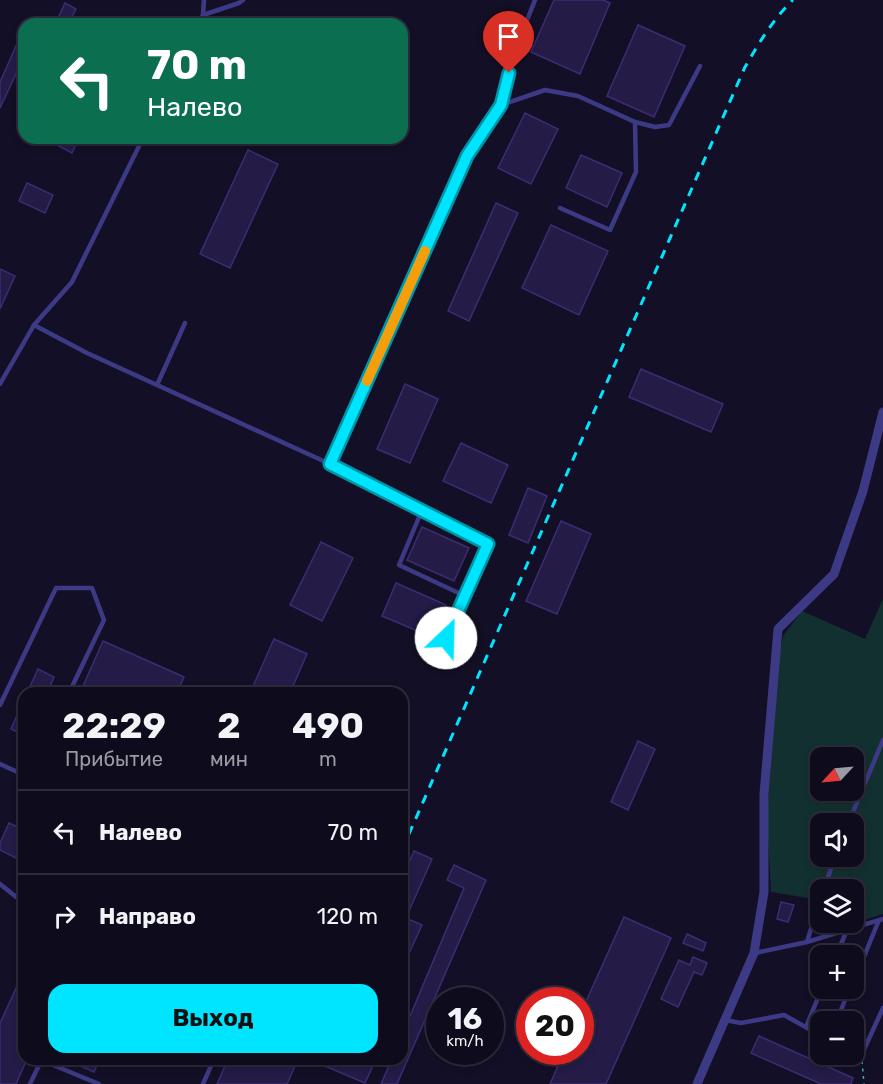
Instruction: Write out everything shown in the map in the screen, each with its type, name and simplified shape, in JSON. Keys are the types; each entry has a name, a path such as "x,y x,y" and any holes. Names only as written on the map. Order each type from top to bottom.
{"street":[{"path":"697,1084 754,953 764,892 764,794 778,629 834,574 863,491 883,412"}],"lane":[{"path":"201,18 204,0"},
{"path":"203,15 243,0"},
{"path":"330,464 467,156 501,105 513,56 535,0"},
{"path":"501,105 545,90 578,96 635,122 655,126 669,125 700,66"},
{"path":"560,208 610,230 636,172 635,122"},
{"path":"0,384 34,325 72,282 140,144"},
{"path":"157,385 185,323"},
{"path":"34,325 87,353 330,464 488,544 446,638"},
{"path":"422,510 399,565 465,596"},
{"path":"0,705 56,588 92,588 104,620 72,687"},
{"path":"853,813 883,740"},
{"path":"0,764 18,773"},
{"path":"0,884 18,898"},
{"path":"864,925 881,920"},
{"path":"864,958 881,920"},
{"path":"807,942 810,932"},
{"path":"754,953 837,933"},
{"path":"806,1027 817,999"},
{"path":"864,1050 883,1008"},
{"path":"725,1020 741,1023 784,1015 810,1029"},
{"path":"30,1084 39,1065"},
{"path":"53,1065 99,1084"},
{"path":"203,1084 210,1065"}],"path":[{"path":"863,1065 864,1084"}],"green space":[{"path":"883,599 883,914 864,920 864,879 810,879 810,898 771,892 767,820 776,672 783,636 802,611 865,639"}],"building":[{"path":"554,0 603,0 610,3 580,74 531,52"},
{"path":"65,3 76,9 71,18 58,18"},
{"path":"638,25 685,46 654,117 607,96"},
{"path":"18,42 18,70 0,108 0,82"},
{"path":"525,113 558,129 531,184 498,168"},
{"path":"55,144 76,144 72,153"},
{"path":"248,150 278,164 230,268 200,254"},
{"path":"581,155 622,173 607,207 566,188"},
{"path":"27,183 53,195 45,213 19,201"},
{"path":"496,203 518,213 469,321 448,311"},
{"path":"551,225 608,251 579,315 522,288"},
{"path":"0,269 15,276 0,309"},
{"path":"641,369 723,404 711,432 629,397"},
{"path":"405,384 438,399 410,463 377,449"},
{"path":"461,443 508,465 491,503 443,481"},
{"path":"528,488 547,496 528,543 509,535"},
{"path":"561,521 591,534 557,614 526,601"},
{"path":"422,527 469,548 454,581 407,560"},
{"path":"321,542 353,558 322,621 290,605"},
{"path":"396,583 446,605 432,637 382,616"},
{"path":"274,639 307,654 293,687 253,687"},
{"path":"103,641 184,677 180,687 83,687"},
{"path":"38,669 54,677 50,687 30,687"},
{"path":"18,713 18,732 11,729"},
{"path":"638,741 655,749 628,810 611,802"},
{"path":"9,823 18,827 18,859 0,850 0,843"},
{"path":"414,851 432,859 408,913 408,865"},
{"path":"454,865 486,880 439,987 426,987 426,1018 408,1059 408,1021 464,888 447,880"},
{"path":"781,902 794,905 788,922 777,919"},
{"path":"624,917 671,938 606,1084 550,1084 558,1065 594,1065 593,987"},
{"path":"408,919 422,925 408,956"},
{"path":"687,934 706,943 703,951 683,943"},
{"path":"693,957 707,963 702,975 694,972 678,1007 661,999 679,960 690,965"},
{"path":"18,984 18,1065 24,1065 16,1084 0,1084 0,1023"},
{"path":"759,1036 810,1059 810,1065 824,1065 853,1078 851,1084 821,1084 751,1053"},
{"path":"78,1065 97,1065 94,1072"},
{"path":"225,1065 295,1065 287,1084 217,1084"},
{"path":"325,1065 373,1065 365,1083"},
{"path":"389,1065 405,1065 397,1084 381,1084"}],"railway":[{"path":"408,836 745,67 773,23 793,0"}],"slow traffic":[{"path":"367,381 425,251"}],"route":[{"path":"446,638 488,544 330,464 467,156 501,105 509,73"}]}
